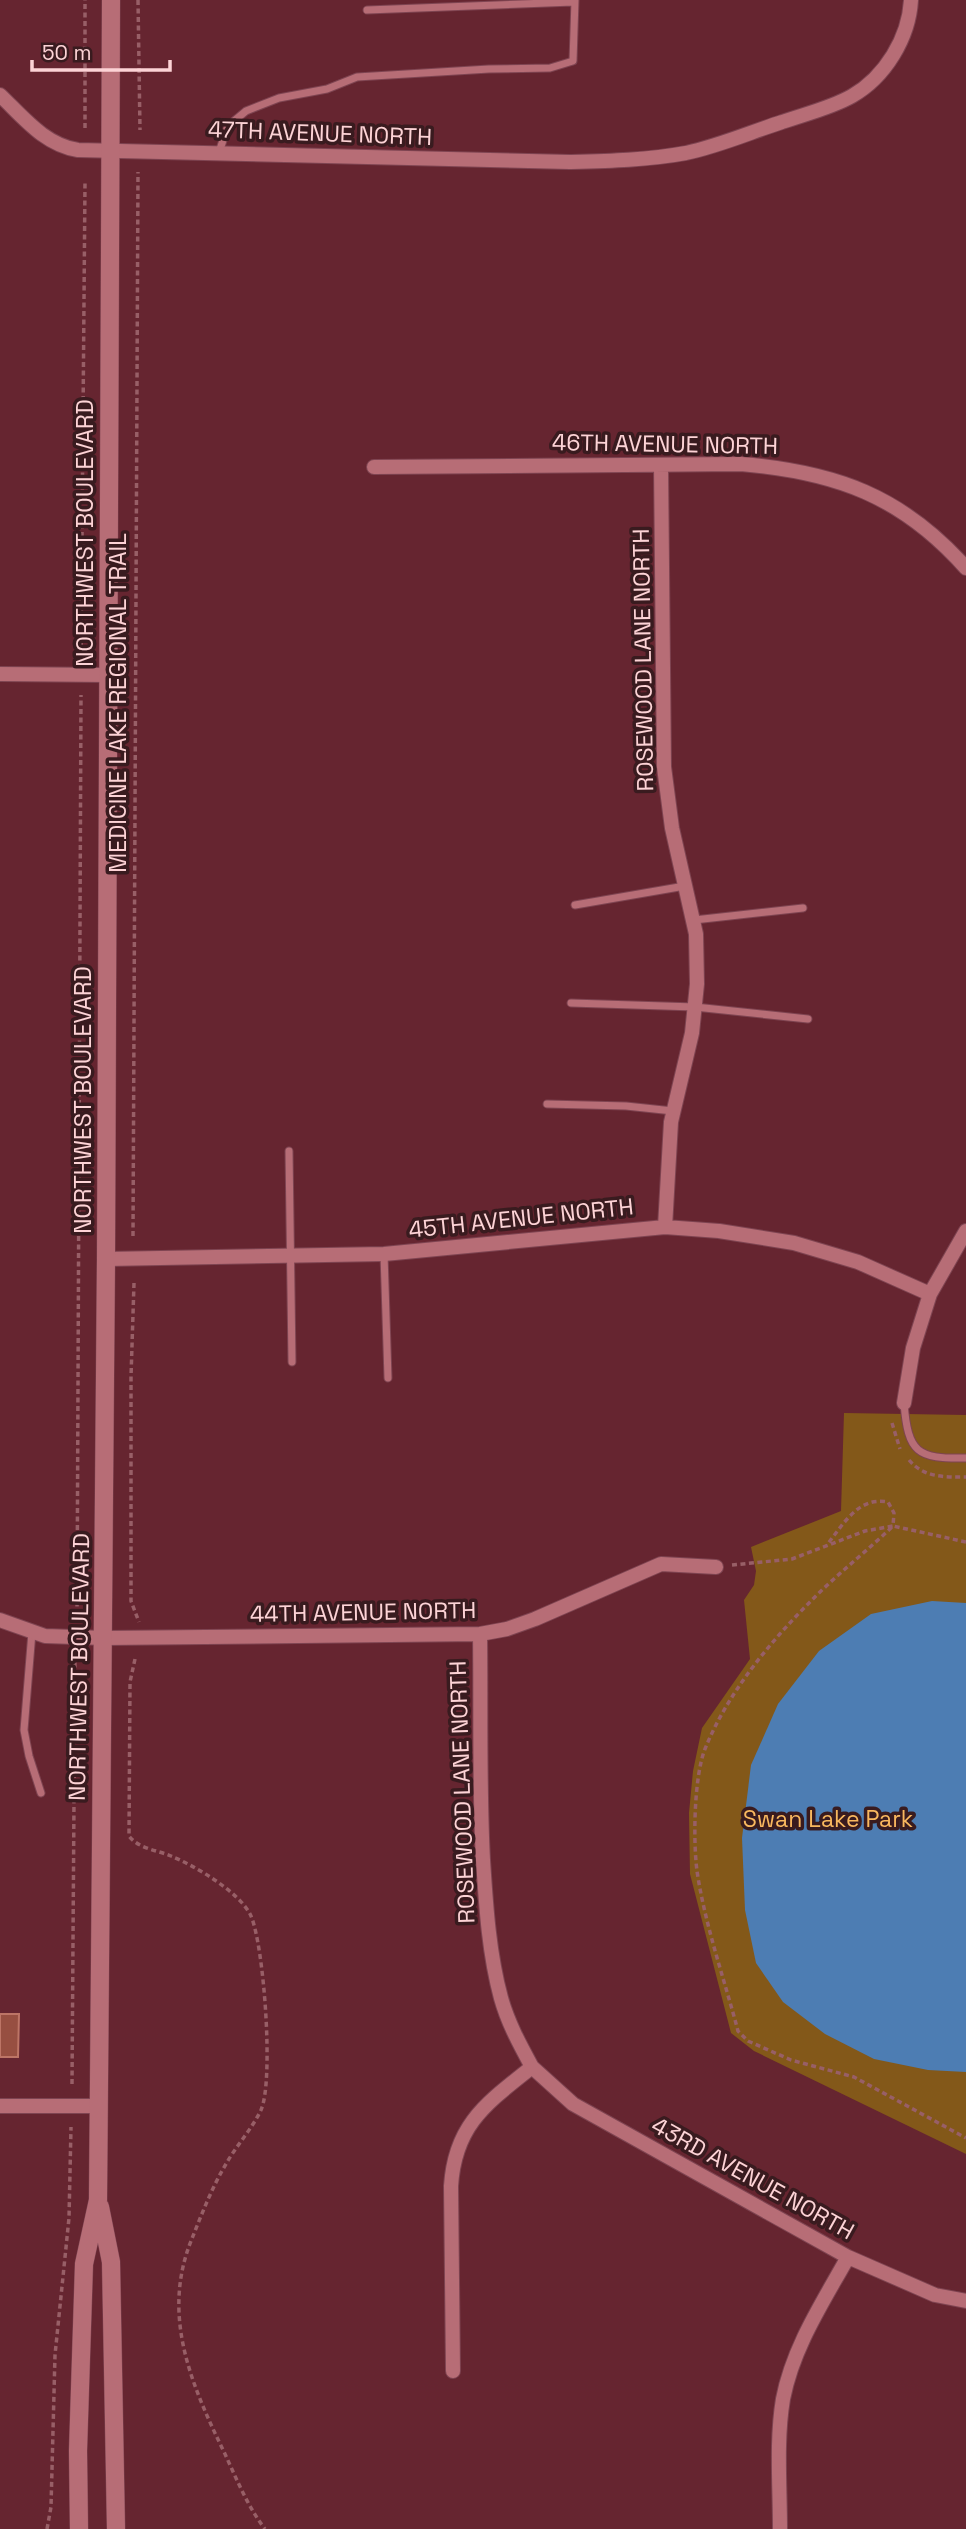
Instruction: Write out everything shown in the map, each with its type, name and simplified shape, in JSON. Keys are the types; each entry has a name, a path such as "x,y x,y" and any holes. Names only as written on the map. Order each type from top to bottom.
{"main road":[{"name":"NORTHWEST BOULEVARD","path":"111,0 99,2200 111,2262 116,2529"},
{"name":"NORTHWEST BOULEVARD","path":"79,2529 78,2451 84,2264 99,2200"}],"street":[{"name":"47TH AVENUE NORTH","path":"0,95 46,139 62,148 614,161 687,152 852,96 874,79 892,58 904,34 911,0"},
{"name":"46TH AVENUE NORTH","path":"374,467 661,465 788,468 831,478 874,495 914,518 949,548 966,568"},
{"name":"ROSEWOOD LANE NORTH","path":"661,465 664,767 673,828 696,934 697,984 692,1033 673,1111 667,1163 665,1227"},
{"path":"0,674 108,675"},
{"name":"45TH AVENUE NORTH","path":"106,1259 384,1254 665,1227 719,1231 794,1243 858,1262 930,1294"},
{"path":"904,1403 913,1348 930,1294 966,1231"},
{"name":"44TH AVENUE NORTH","path":"0,1620 45,1636 104,1638 480,1634 507,1629 535,1619 661,1564 716,1567"},
{"name":"ROSEWOOD LANE NORTH","path":"480,1634 482,1828 492,1959 501,2000 515,2036 532,2067"},
{"path":"453,2371 452,2161 474,2118 489,2101 532,2067"},
{"name":"43RD AVENUE NORTH","path":"532,2067 563,2096 594,2117 848,2257 935,2295 966,2301"},
{"path":"0,2106 99,2106"},
{"path":"780,2529 780,2436 783,2399 793,2362 808,2327 848,2257"}],"lane":[{"path":"219,152 228,126 246,111 279,97 327,89 357,77 550,68 573,61 574,1 367,10"},
{"path":"575,905 686,886"},
{"path":"693,920 803,908"},
{"path":"571,1003 695,1007 808,1018"},
{"path":"547,1104 626,1106 673,1111"},
{"path":"289,1150 292,1362"},
{"path":"384,1254 387,1378"},
{"path":"904,1403 906,1429 913,1445 925,1456 966,1458"},
{"path":"32,1632 24,1730 41,1793"}],"path":[{"path":"85,0 85,128"},
{"path":"138,0 140,130"},
{"name":"MEDICINE LAKE REGIONAL TRAIL","path":"133,1236 138,172"},
{"path":"82,656 85,182"},
{"path":"77,1615 81,695"},
{"path":"134,1283 131,1377 131,1601 140,1624"},
{"path":"826,1546 857,1508 875,1500 888,1502 894,1513 892,1526 810,1602 753,1667 719,1721 704,1751 696,1799 697,1869 704,1905 738,2031 748,2041 791,2060 854,2077 966,2138"},
{"path":"716,1567 792,1559 865,1531 892,1526 966,1542"},
{"path":"72,2084 75,1658"},
{"path":"135,1659 130,1675 129,1836 144,1847 173,1856 202,1872 243,1904 251,1916 263,1968 267,2053 261,2109 224,2167 190,2244 179,2290 178,2309 184,2354 203,2409 244,2496 265,2529"},
{"path":"47,2529 51,2507 55,2355 69,2218 71,2127"}],"green space":[{"name":"Swan Lake Park","path":"844,1413 966,1415 966,2154 754,2051 731,2033 690,1874 689,1813 693,1771 702,1728 750,1659 744,1600 754,1585 756,1571 751,1547 841,1511"}],"water":[{"path":"932,1601 966,1603 966,2072 928,2070 874,2059 825,2034 783,2002 756,1963 745,1910 742,1838 751,1765 778,1704 819,1651 871,1614"}],"building":[{"path":"0,2014 19,2014 18,2057 0,2057"}]}
